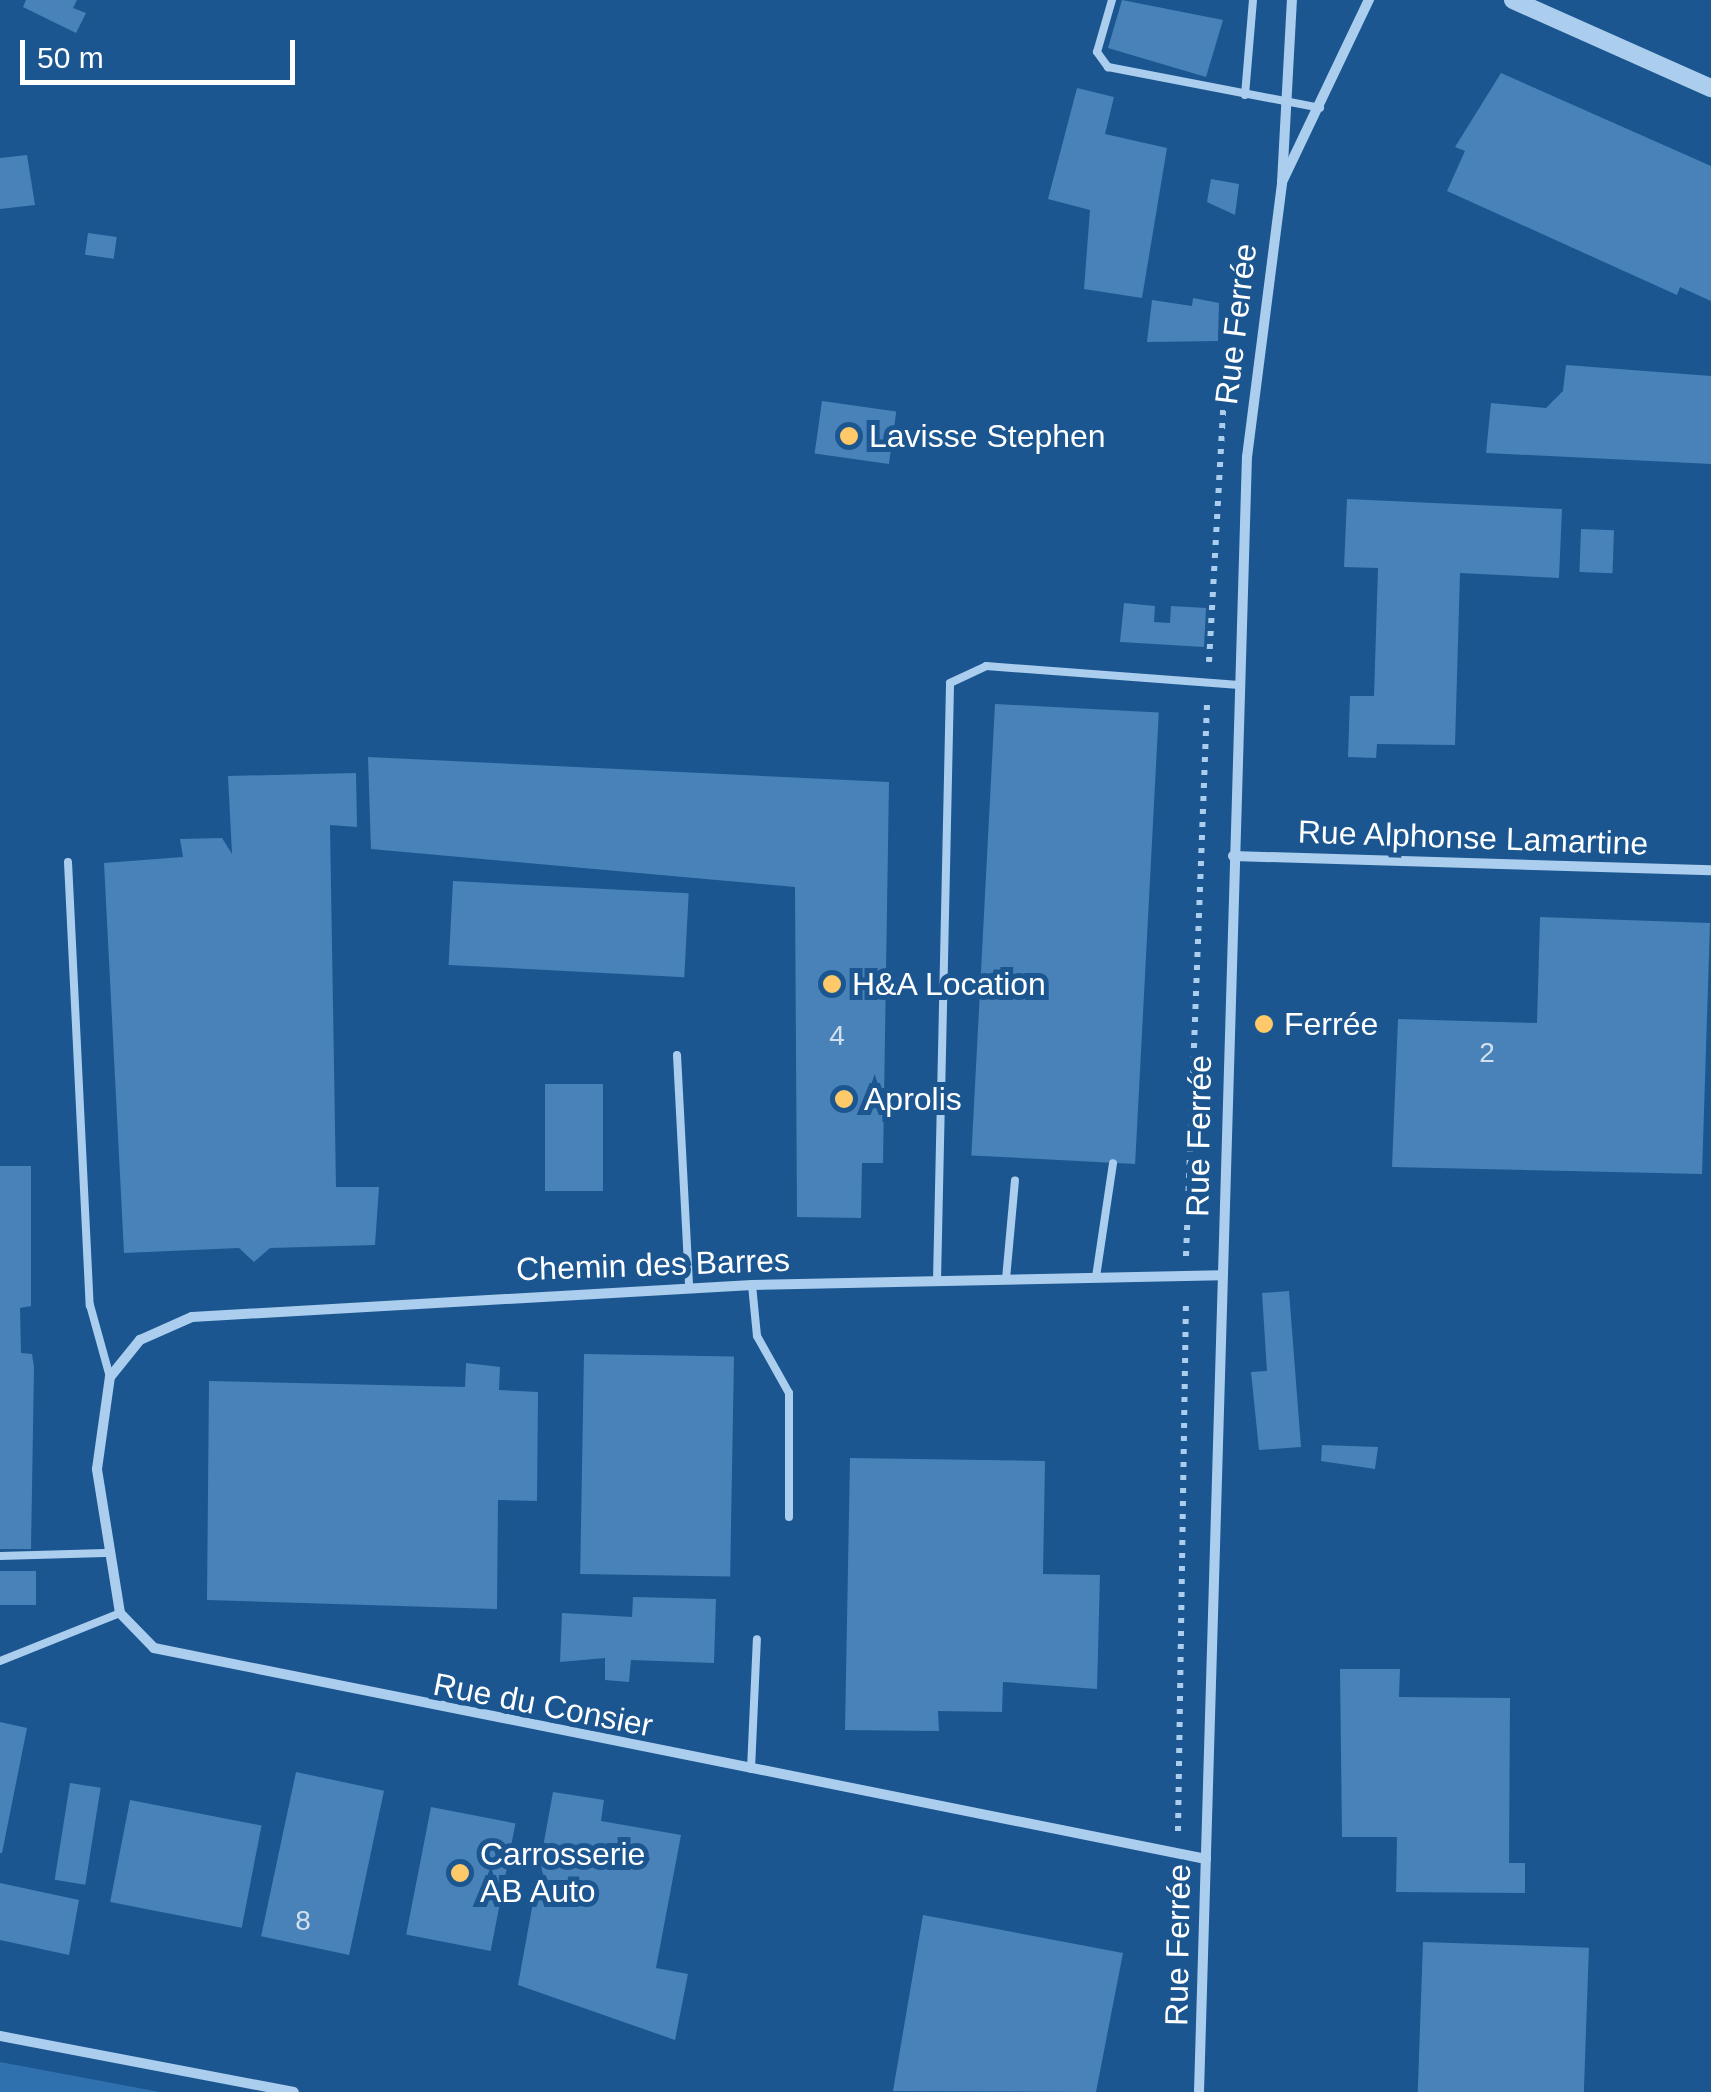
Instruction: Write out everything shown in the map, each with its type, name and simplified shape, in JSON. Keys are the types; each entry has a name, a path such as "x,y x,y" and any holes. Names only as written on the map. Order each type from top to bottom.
{"street":[{"name":"Rue Ferrée","path":"1200,2092 1239,685 1254,364 1282,183 1280,101 1292,0"},
{"name":"Rue Ferrée","path":"1282,183 1368,0"},
{"path":"1513,0 1711,88"},
{"name":"Rue Alphonse Lamartine","path":"1233,856 1711,870"},
{"name":"Chemin des Barres","path":"110,1377 140,1340 192,1317 752,1284 1221,1275"},
{"path":"110,1377 97,1469 106,1554 120,1614"},
{"name":"Rue du Consier","path":"120,1614 154,1648 219,1668 1177,1858 1206,1859"},
{"path":"0,2036 294,2092"}],"lane":[{"path":"1112,0 1097,52 1108,68 1320,108"},
{"path":"1246,95 1253,0"},
{"path":"937,1281 950,683 986,666 1239,685"},
{"path":"68,862 90,1304 110,1377"},
{"path":"677,1055 689,1288"},
{"path":"1096,1276 1113,1163"},
{"path":"1006,1279 1015,1180"},
{"path":"752,1284 757,1336 789,1393 789,1517"},
{"path":"0,1556 106,1554"},
{"path":"0,1661 120,1614"},
{"path":"751,1772 758,1638"}],"path":[{"path":"1177,1858 1185,1273 1208,684 1226,359 1254,364"}],"shaded area":[{"path":"0,2062 160,2092 0,2092"}],"building":[{"path":"26,0 77,0 73,8 86,13 76,33 23,7"},
{"path":"1122,0 1223,20 1206,77 1108,48"},
{"path":"1501,73 1711,166 1711,301 1680,287 1677,295 1447,191 1465,151 1455,147"},
{"path":"1077,88 1114,97 1105,134 1167,148 1142,298 1084,289 1090,210 1048,199"},
{"path":"27,155 35,205 0,209 0,158"},
{"path":"1211,179 1239,184 1235,215 1207,202"},
{"path":"88,233 117,237 114,259 85,255"},
{"path":"1193,298 1219,303 1218,341 1147,342 1152,300 1192,306"},
{"path":"1566,365 1711,376 1711,464 1486,453 1491,403 1546,408 1563,391"},
{"path":"822,401 896,411 889,464 815,453"},
{"path":"1347,499 1562,509 1559,578 1460,573 1455,745 1377,744 1376,758 1348,757 1350,696 1374,696 1378,568 1344,567"},
{"path":"1581,529 1614,530 1612,573 1579,572"},
{"path":"1124,603 1155,606 1154,622 1170,623 1171,606 1206,608 1204,647 1120,642"},
{"path":"995,704 1159,713 1135,1164 971,1155"},
{"path":"368,757 889,782 883,1163 862,1163 861,1218 797,1217 795,887 371,849"},
{"path":"356,773 357,827 330,825 336,1187 379,1187 375,1245 270,1248 254,1262 239,1248 124,1253 104,863 183,857 180,839 222,838 232,854 228,776"},
{"path":"453,881 689,893 684,977 449,965"},
{"path":"1540,917 1710,923 1702,1174 1392,1167 1398,1019 1537,1023"},
{"path":"545,1084 603,1084 603,1191 545,1191"},
{"path":"0,1166 31,1166 31,1306 20,1308 21,1353 32,1354 34,1367 31,1549 0,1549"},
{"path":"1289,1291 1301,1447 1259,1450 1251,1372 1267,1371 1262,1293"},
{"path":"584,1354 734,1357 730,1577 580,1574"},
{"path":"466,1363 500,1367 499,1390 538,1392 537,1501 498,1500 497,1609 207,1600 209,1381 465,1387"},
{"path":"1322,1445 1378,1447 1375,1469 1321,1461"},
{"path":"850,1458 1045,1461 1043,1574 1100,1575 1097,1689 1003,1682 1002,1712 938,1711 939,1731 845,1730"},
{"path":"0,1571 36,1571 36,1605 0,1605"},
{"path":"633,1597 716,1599 714,1663 631,1660 629,1682 605,1680 605,1658 560,1662 562,1613 632,1617"},
{"path":"1340,1669 1400,1669 1399,1697 1510,1698 1509,1863 1525,1863 1525,1893 1396,1892 1397,1837 1342,1837"},
{"path":"0,1722 27,1728 2,1853 0,1853"},
{"path":"296,1772 384,1791 349,1955 261,1936"},
{"path":"70,1783 101,1788 85,1885 55,1880"},
{"path":"553,1792 604,1800 601,1821 681,1835 656,1968 688,1974 675,2040 518,1985"},
{"path":"130,1800 262,1826 242,1928 110,1902"},
{"path":"431,1807 515,1823 491,1951 406,1935"},
{"path":"0,1883 79,1900 69,1955 0,1940"},
{"path":"923,1915 1123,1953 1096,2092 893,2091"},
{"path":"1423,1942 1589,1948 1584,2092 1418,2092"}],"place":[{"name":"Lavisse Stephen","path":"849,436"},
{"name":"H&A Location","path":"832,984"},
{"name":"Ferrée","path":"1264,1024"},
{"name":"Aprolis","path":"844,1099"},
{"name":"Carrosserie AB Auto","path":"460,1873"}]}
